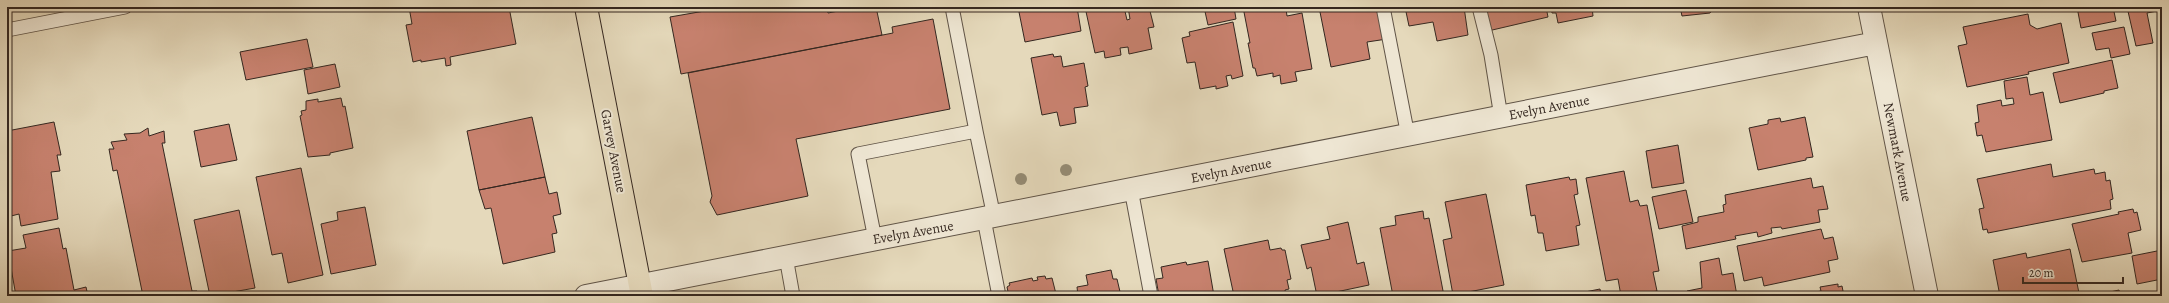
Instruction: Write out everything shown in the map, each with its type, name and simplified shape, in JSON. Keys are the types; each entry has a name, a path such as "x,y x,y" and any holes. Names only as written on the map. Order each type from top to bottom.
{"main road":[{"name":"Garvey Avenue","path":"586,7 641,291"}],"street":[{"name":"Newmark Avenue","path":"1869,7 1927,296"},
{"name":"Evelyn Avenue","path":"586,296 641,291 786,257 875,239 1408,136 1876,43"}],"lane":[{"path":"7,30 126,7"},
{"path":"952,7 976,130 999,296"},
{"path":"1383,7 1408,136"},
{"path":"1479,7 1491,55 1502,117"},
{"path":"875,239 858,154 976,130"},
{"path":"1130,189 1151,296"},
{"path":"786,257 793,296"}],"building":[{"path":"409,7 509,7 516,44 450,57 451,65 446,66 445,58 413,62 406,25 412,24"},
{"path":"716,7 827,7 828,13 859,7 876,7 882,35 681,74 670,17 716,9"},
{"path":"1018,7 1077,7 1081,31 1025,42"},
{"path":"1085,7 1124,7 1127,20 1130,19 1128,7 1149,7 1154,27 1148,28 1152,49 1129,54 1128,47 1120,48 1121,55 1105,58 1104,51 1095,53"},
{"path":"1204,7 1234,7 1236,19 1208,25"},
{"path":"1243,7 1277,7 1278,11 1286,9 1287,16 1302,13 1312,69 1295,72 1297,81 1281,84 1280,75 1273,77 1273,73 1257,76 1255,68 1253,68"},
{"path":"1319,7 1380,7 1387,39 1367,42 1370,59 1331,67"},
{"path":"1405,7 1464,7 1468,35 1437,41 1433,22 1409,26"},
{"path":"1483,7 1546,7 1548,17 1488,31"},
{"path":"1551,7 1592,7 1593,16 1558,23 1556,13 1552,13"},
{"path":"1680,7 1728,7 1729,9 1719,11 1718,9 1712,10 1710,13 1682,16"},
{"path":"2077,7 2113,7 2116,21 2081,28"},
{"path":"2127,7 2162,7 2162,10 2147,13 2153,43 2136,46"},
{"path":"2028,14 2030,25 2037,29 2061,23 2069,63 2028,72 2029,74 1967,87 1958,46 1967,44 1963,27"},
{"path":"933,19 950,109 796,139 808,196 717,215 710,202 712,196 688,73 893,33 892,27"},
{"path":"1233,22 1243,76 1232,79 1231,75 1226,76 1228,86 1216,89 1216,86 1200,89 1195,62 1187,63 1182,38 1190,36 1189,32"},
{"path":"2124,27 2130,54 2111,58 2109,48 2096,50 2092,33"},
{"path":"307,39 313,67 246,80 240,52"},
{"path":"1053,54 1054,57 1061,56 1063,67 1084,63 1088,86 1085,87 1088,106 1074,108 1076,123 1060,126 1057,112 1042,115 1031,58"},
{"path":"2112,60 2118,88 2104,91 2104,93 2060,103 2053,73"},
{"path":"335,64 340,87 308,94 304,70"},
{"path":"2027,77 2030,95 2043,92 2052,140 1986,152 1982,135 1977,136 1975,123 1979,122 1977,105 2001,100 2002,106 2014,104 2013,98 2006,99 2004,81"},
{"path":"341,98 343,107 345,106 353,148 330,153 330,155 308,157 300,116 302,115 301,111 306,110 306,101 318,99 318,102"},
{"path":"532,117 545,177 479,190 467,131"},
{"path":"1805,117 1813,157 1806,158 1806,160 1758,170 1749,128 1768,124 1768,120 1780,118 1781,122"},
{"path":"54,122 61,155 57,155 60,171 51,172 58,219 21,226 19,214 7,217 7,131"},
{"path":"229,124 237,160 201,167 194,131"},
{"path":"148,128 149,136 164,131 165,143 162,143 192,291 197,291 198,296 143,296 117,170 113,171 109,149 114,149 111,142 127,140 124,134 140,133"},
{"path":"1678,145 1684,183 1652,188 1646,151"},
{"path":"2051,164 2053,177 2094,169 2095,174 2105,172 2106,181 2110,180 2113,199 2110,200 2111,209 1988,233 1987,229 1983,230 1979,209 1984,208 1977,179"},
{"path":"301,168 323,275 288,283 282,253 272,255 256,177"},
{"path":"1624,171 1630,202 1638,200 1640,206 1647,205 1659,271 1653,272 1657,291 1629,296 1621,296 1618,279 1606,281 1586,178"},
{"path":"545,177 549,194 557,192 561,214 553,216 557,233 552,234 555,252 503,264 491,208 485,209 479,190"},
{"path":"1569,177 1570,180 1576,179 1578,194 1574,195 1580,225 1576,226 1579,245 1546,251 1543,233 1538,233 1535,215 1531,216 1526,185"},
{"path":"1811,178 1813,188 1823,186 1828,209 1818,210 1820,222 1782,229 1781,227 1771,228 1772,233 1758,237 1757,232 1735,236 1736,239 1686,249 1682,226 1698,222 1698,217 1724,212 1723,205 1726,204 1725,195"},
{"path":"1686,190 1693,222 1659,229 1652,197"},
{"path":"1486,194 1504,285 1453,295 1443,240 1452,238 1445,202"},
{"path":"365,207 376,265 331,274 321,224 338,220 337,212"},
{"path":"2133,209 2134,213 2137,212 2141,230 2128,233 2132,253 2082,262 2072,224 2119,214 2118,212"},
{"path":"239,210 255,288 210,296 194,220"},
{"path":"1423,211 1424,219 1429,218 1444,296 1393,296 1380,228 1396,225 1395,216"},
{"path":"1348,222 1357,264 1364,262 1369,285 1317,296 1311,267 1307,269 1301,245 1330,239 1327,227"},
{"path":"59,228 63,249 66,248 74,290 86,287 88,296 16,296 8,251 26,248 23,235"},
{"path":"1821,229 1824,239 1833,237 1838,259 1828,261 1830,272 1764,286 1762,277 1744,281 1737,246"},
{"path":"1268,240 1270,250 1281,248 1282,250 1285,250 1291,279 1287,280 1289,289 1285,290 1286,296 1234,296 1224,249"},
{"path":"2070,249 2079,293 2064,296 2000,296 1993,260 2026,253 2027,258"},
{"path":"2162,250 2162,279 2137,284 2132,256"},
{"path":"1719,258 1722,275 1733,273 1737,296 1688,296 1687,291 1702,288 1700,262"},
{"path":"1208,261 1214,296 1159,296 1156,279 1163,278 1161,267 1186,262 1187,265"},
{"path":"1111,270 1113,279 1117,279 1121,296 1078,296 1077,287 1088,285 1086,275"},
{"path":"1045,276 1046,279 1052,278 1056,294 1059,294 1059,296 1009,296 1007,287 1010,285 1009,283 1032,278 1033,281 1038,280 1037,277"},
{"path":"1838,284 1838,287 1842,286 1844,296 1780,296 1799,292 1800,295 1821,291 1820,287"},
{"path":"1600,289 1601,296 1565,296"},
{"path":"2119,290 2120,295 2134,292 2135,296 2092,296"}]}
